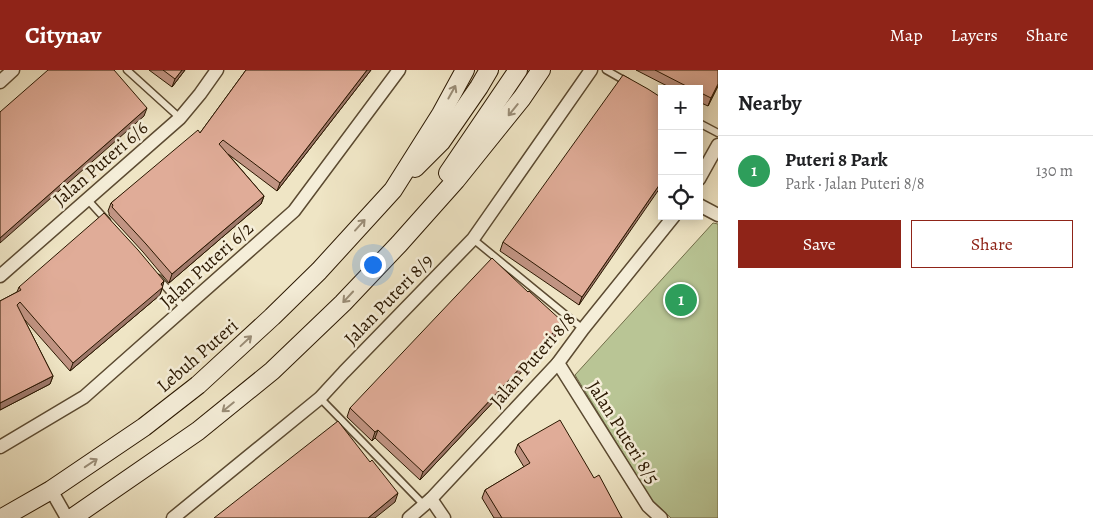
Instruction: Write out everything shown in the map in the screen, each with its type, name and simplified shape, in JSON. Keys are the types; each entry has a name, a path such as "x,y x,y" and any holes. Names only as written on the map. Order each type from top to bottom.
{"main road":[{"name":"Lebuh Puteri","path":"393,190 441,114 465,70"},
{"name":"Lebuh Puteri","path":"2,518 50,490 144,427 198,385 272,317 441,142 489,70"},
{"path":"399,244 518,70"},
{"path":"72,518 198,431 272,371 342,304 399,244 456,180 522,98 541,70"}],"street":[{"path":"0,82 13,70"},
{"name":"Jalan Puteri 6/6","path":"0,276 180,118 217,70"},
{"name":"Jalan Puteri 6/2","path":"0,447 84,397 294,210 400,70"},
{"name":"Jalan Puteri 8/9","path":"173,518 320,398 473,239 591,70"},
{"path":"701,175 718,145"},
{"path":"703,207 718,215"},
{"name":"Jalan Puteri 8/8","path":"409,518 427,502 558,363 671,220"},
{"name":"Jalan Puteri 8/5","path":"558,363 648,506 661,518"},
{"path":"50,490 67,518"},
{"path":"427,502 444,518"}],"lane":[{"path":"127,70 180,118"},
{"path":"606,70 630,83"},
{"path":"703,124 718,133"},
{"path":"87,199 113,227"},
{"path":"473,239 583,329"},
{"path":"152,271 184,308"},
{"path":"320,398 427,502"}],"green space":[{"path":"713,223 718,224 718,518 671,518 651,499 575,375"}],"building":[{"path":"48,70 114,70 147,108 0,238 0,112"},
{"path":"163,70 182,70 175,79"},
{"path":"246,70 367,70 280,183 223,140 219,144 264,196 172,274 112,207 111,203 198,130 200,133"},
{"path":"655,70 718,70 718,84 711,98 703,94 703,85 684,85"},
{"path":"623,75 658,95 658,187 582,297 503,242"},
{"path":"104,213 164,281 161,284 163,287 73,363 20,302 17,305 53,376 0,403 0,301 21,290 19,287"},
{"path":"492,258 563,322 423,472 378,430 375,432 350,408"},
{"path":"560,420 594,478 599,475 622,518 502,518 485,490 530,463 518,444"},
{"path":"338,421 370,462 372,460 398,493 368,518 214,518"}],"place":[{"name":"Puteri 8 Park","path":"681,300"}]}
